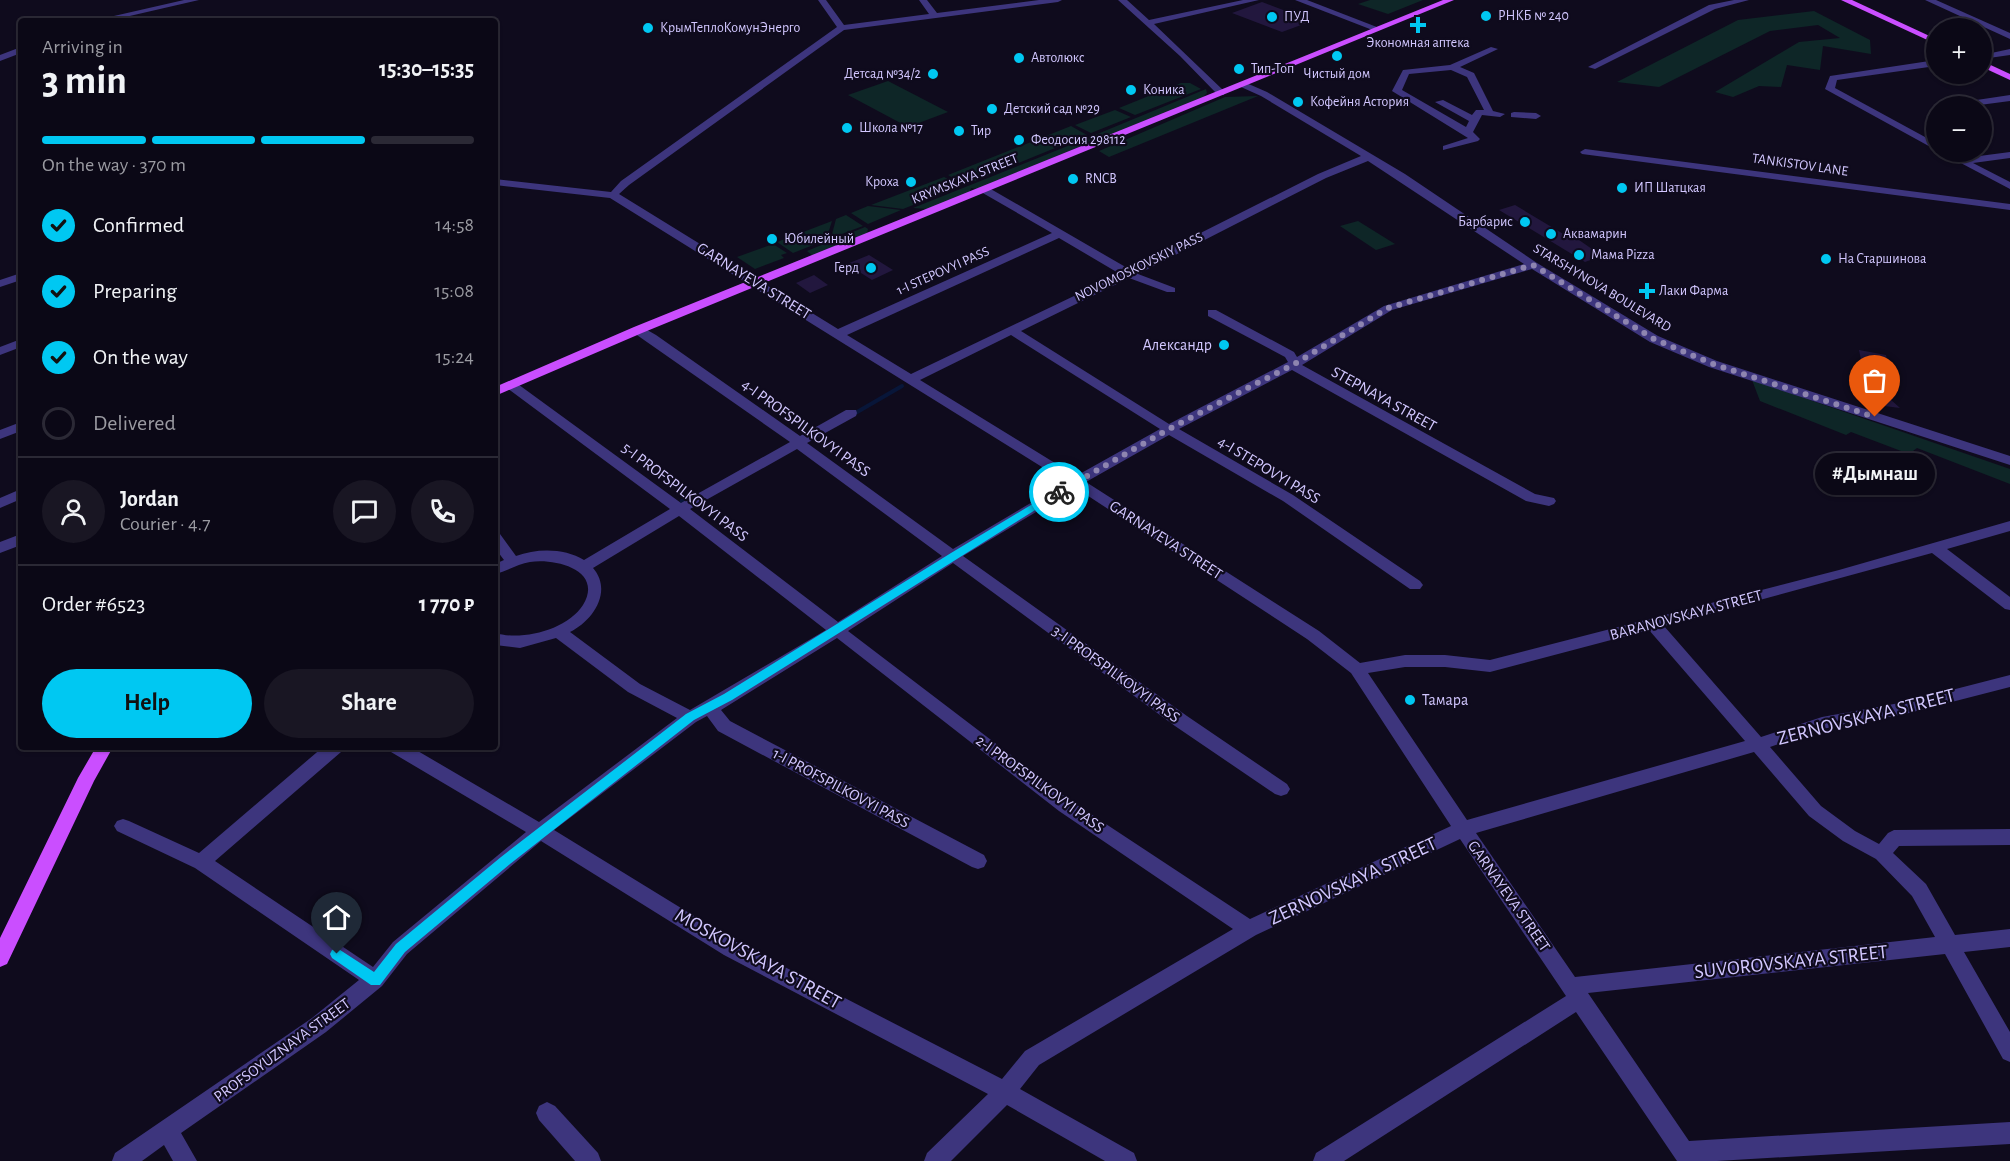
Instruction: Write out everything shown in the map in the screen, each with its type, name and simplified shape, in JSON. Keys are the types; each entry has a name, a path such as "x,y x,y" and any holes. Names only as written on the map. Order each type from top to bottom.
{"main road":[{"name":"KRYMSKAYA STREET","path":"498,391 638,330 1450,0"},
{"path":"1845,0 1926,37"},
{"path":"1992,69 2010,77"},
{"path":"0,958 53,847 103,750"}],"street":[{"path":"110,18 195,0"},
{"path":"822,0 842,28"},
{"path":"923,0 935,16"},
{"path":"498,182 613,195 625,183 842,28 1027,2 1058,0"},
{"path":"1122,0 1149,22 1221,93"},
{"path":"1149,22 1255,0"},
{"path":"1299,0 1378,29"},
{"path":"1592,67 1712,7 1745,0"},
{"path":"1929,0 2010,36"},
{"path":"1446,148 1474,139 1468,132 1397,91 1406,72 1452,67 1494,49 1484,43"},
{"path":"0,58 18,51"},
{"path":"1992,55 2010,52"},
{"path":"1926,64 1833,78 1830,89 1926,142"},
{"path":"1452,67 1471,75 1490,113"},
{"name":"STARSHYNOVA BOULEVARD","path":"1244,85 1264,94 1401,176 1533,265 1654,339 1713,364 2010,461"},
{"path":"1992,101 2010,98"},
{"path":"1440,102 1474,120"},
{"path":"1468,132 1479,112 1500,114"},
{"path":"1514,115 1536,116"},
{"name":"TANKISTOV LANE","path":"1585,152 2010,207"},
{"path":"1992,157 2010,155"},
{"name":"NOVOMOSKOVSKIY PASS","path":"911,379 1322,176 1368,157"},
{"path":"1965,162 2010,186"},
{"path":"985,190 1129,273 1171,290"},
{"name":"GARNAYEVA STREET","path":"613,195 1076,482 1312,636 1357,669 1463,829 1687,1157"},
{"name":"1-I STEPOVYI PASS","path":"838,334 1059,234"},
{"name":"PROFSOYUZNAYA STREET","path":"123,1161 168,1132 319,1025 375,980 400,948 540,831 690,717 710,708 954,555 1076,482 1169,429 1296,363 1388,308 1533,265"},
{"path":"0,284 18,277"},
{"name":"STEPNAYA STREET","path":"1212,313 1290,355 1297,368 1396,425 1531,498 1549,501"},
{"name":"4-I PROFSPILKOVYI PASS","path":"638,330 798,441 800,445 954,555"},
{"name":"4-I STEPOVYI PASS","path":"1011,330 1169,429 1288,498 1415,585"},
{"path":"0,351 18,344"},
{"name":"5-I PROFSPILKOVYI PASS","path":"511,385 680,509 836,631"},
{"path":"586,566 680,509 851,413"},
{"path":"0,435 18,427"},
{"path":"0,503 18,495"},
{"name":"BARANOVSKAYA STREET","path":"1357,669 1405,661 1445,661 1490,666 1653,624 2010,526"},
{"path":"0,548 18,540"},
{"path":"498,541 512,561"},
{"path":"1934,547 2010,605"},
{"path":"498,568 533,555 554,554 572,558 586,566 596,581 594,599 581,617 559,632 531,641 498,640"},
{"name":"3-I PROFSPILKOVYI PASS","path":"954,555 1181,722 1281,789"},
{"path":"1653,624 1815,811 1849,836 1882,854 1919,890 2010,1052"},
{"name":"2-I PROFSPILKOVYI PASS","path":"836,631 1065,806 1249,930"},
{"path":"559,632 634,688 690,717"},
{"name":"ZERNOVSKAYA STREET","path":"935,1161 1005,1092 1032,1058 1249,930 1463,829 1758,744 1822,723 1905,708 2010,681"},
{"name":"1-I PROFSPILKOVYI PASS","path":"710,708 724,726 978,861"},
{"path":"201,862 332,750"},
{"name":"MOSKOVSKAYA STREET","path":"402,750 540,831 731,949 1005,1092 1126,1161"},
{"path":"123,826 201,862 375,980"},
{"path":"1882,854 1894,838 2010,837"},
{"name":"SUVOROVSKAYA STREET","path":"1324,1161 1576,992 2010,938"},
{"path":"547,1113 590,1161"},
{"path":"168,1132 186,1161"},
{"path":"1687,1157 2010,1132"}],"green space":[{"path":"1370,0 1423,0 1388,14 1358,4"},
{"path":"1814,11 1870,40 1871,54 1823,46 1820,70 1787,65 1781,87 1759,86 1733,97 1715,92 1799,42 1840,38 1818,25 1770,31 1659,87 1617,82 1738,20"},
{"path":"888,81 948,112 908,127 848,95"},
{"path":"1181,83 1190,83 1201,89 1135,115 1119,108"},
{"path":"1206,89 1207,93 1203,97 1107,136 1095,135"},
{"path":"1258,96 1109,157 1099,151 1225,97"},
{"path":"1115,110 1131,117 1091,133 1075,125"},
{"path":"1071,126 1087,135 965,185 948,175"},
{"path":"1090,137 1093,140 1091,142 977,189 971,188 970,192 928,209 913,208"},
{"path":"944,177 961,186 903,209 871,205"},
{"path":"868,206 901,210 868,224 851,213"},
{"path":"846,215 863,226 831,238 836,219"},
{"path":"832,221 826,240 793,253 777,242"},
{"path":"1358,221 1395,244 1376,250 1340,226"},
{"path":"865,227 868,229 867,233 813,256 807,251"},
{"path":"773,244 787,253 781,255 784,258 755,269 737,257"},
{"path":"1752,380 2010,469 2010,484 1917,448 1909,454 1851,432 1846,435 1760,401"}],"building":[{"name":"ПУД","path":"1262,2 1312,21 1282,32 1232,13"},
{"name":"Аквамарин","path":"1515,205 1565,235 1569,233 1602,256 1585,262 1499,210"},
{"name":"Герд","path":"869,255 893,270 872,280 847,264"},
{"path":"814,275 828,285 810,293 796,283"},
{"path":"1859,350 1886,355 1891,373 1863,369"},
{"path":"1871,382 1900,408 1868,404 1861,396"}],"waterway":[{"path":"852,415 902,386"},
{"path":"682,501 696,495"}],"way so far":[{"path":"1059,492 1169,429 1296,363 1388,308 1533,265 1654,339 1713,364 1875,417"}],"place":[{"name":"РНКБ № 240","path":"1486,16"},
{"name":"ПУД","path":"1272,17"},
{"name":"Экономная аптека","path":"1418,25"},
{"name":"КрымТеплоКомунЭнерго","path":"648,28"},
{"name":"Чистый дом","path":"1337,56"},
{"name":"Автолюкс","path":"1019,58"},
{"name":"Тип-Топ","path":"1239,69"},
{"name":"Детсад №34/2","path":"933,74"},
{"name":"Коника","path":"1131,90"},
{"name":"Кофейня Астория","path":"1298,102"},
{"name":"Детский сад №29","path":"992,109"},
{"name":"Школа №17","path":"847,128"},
{"name":"Тир","path":"959,131"},
{"name":"Феодосия 298112","path":"1019,140"},
{"name":"RNCB","path":"1073,179"},
{"name":"Кроха","path":"911,182"},
{"name":"ИП Шатцкая","path":"1622,188"},
{"name":"Барбарис","path":"1525,222"},
{"name":"Аквамарин","path":"1551,234"},
{"name":"Юбилейный","path":"772,239"},
{"name":"Мама Pizza","path":"1579,255"},
{"name":"На Старшинова","path":"1826,259"},
{"name":"Герд","path":"871,268"},
{"name":"Лаки Фарма","path":"1647,291"},
{"name":"Александр","path":"1224,345"},
{"name":"#Дымнаш","path":"1875,417"},
{"name":"Тамара","path":"1410,700"}],"route":[{"path":"337,954 375,980 400,948 505,860 690,717 710,708 1059,492"}]}
